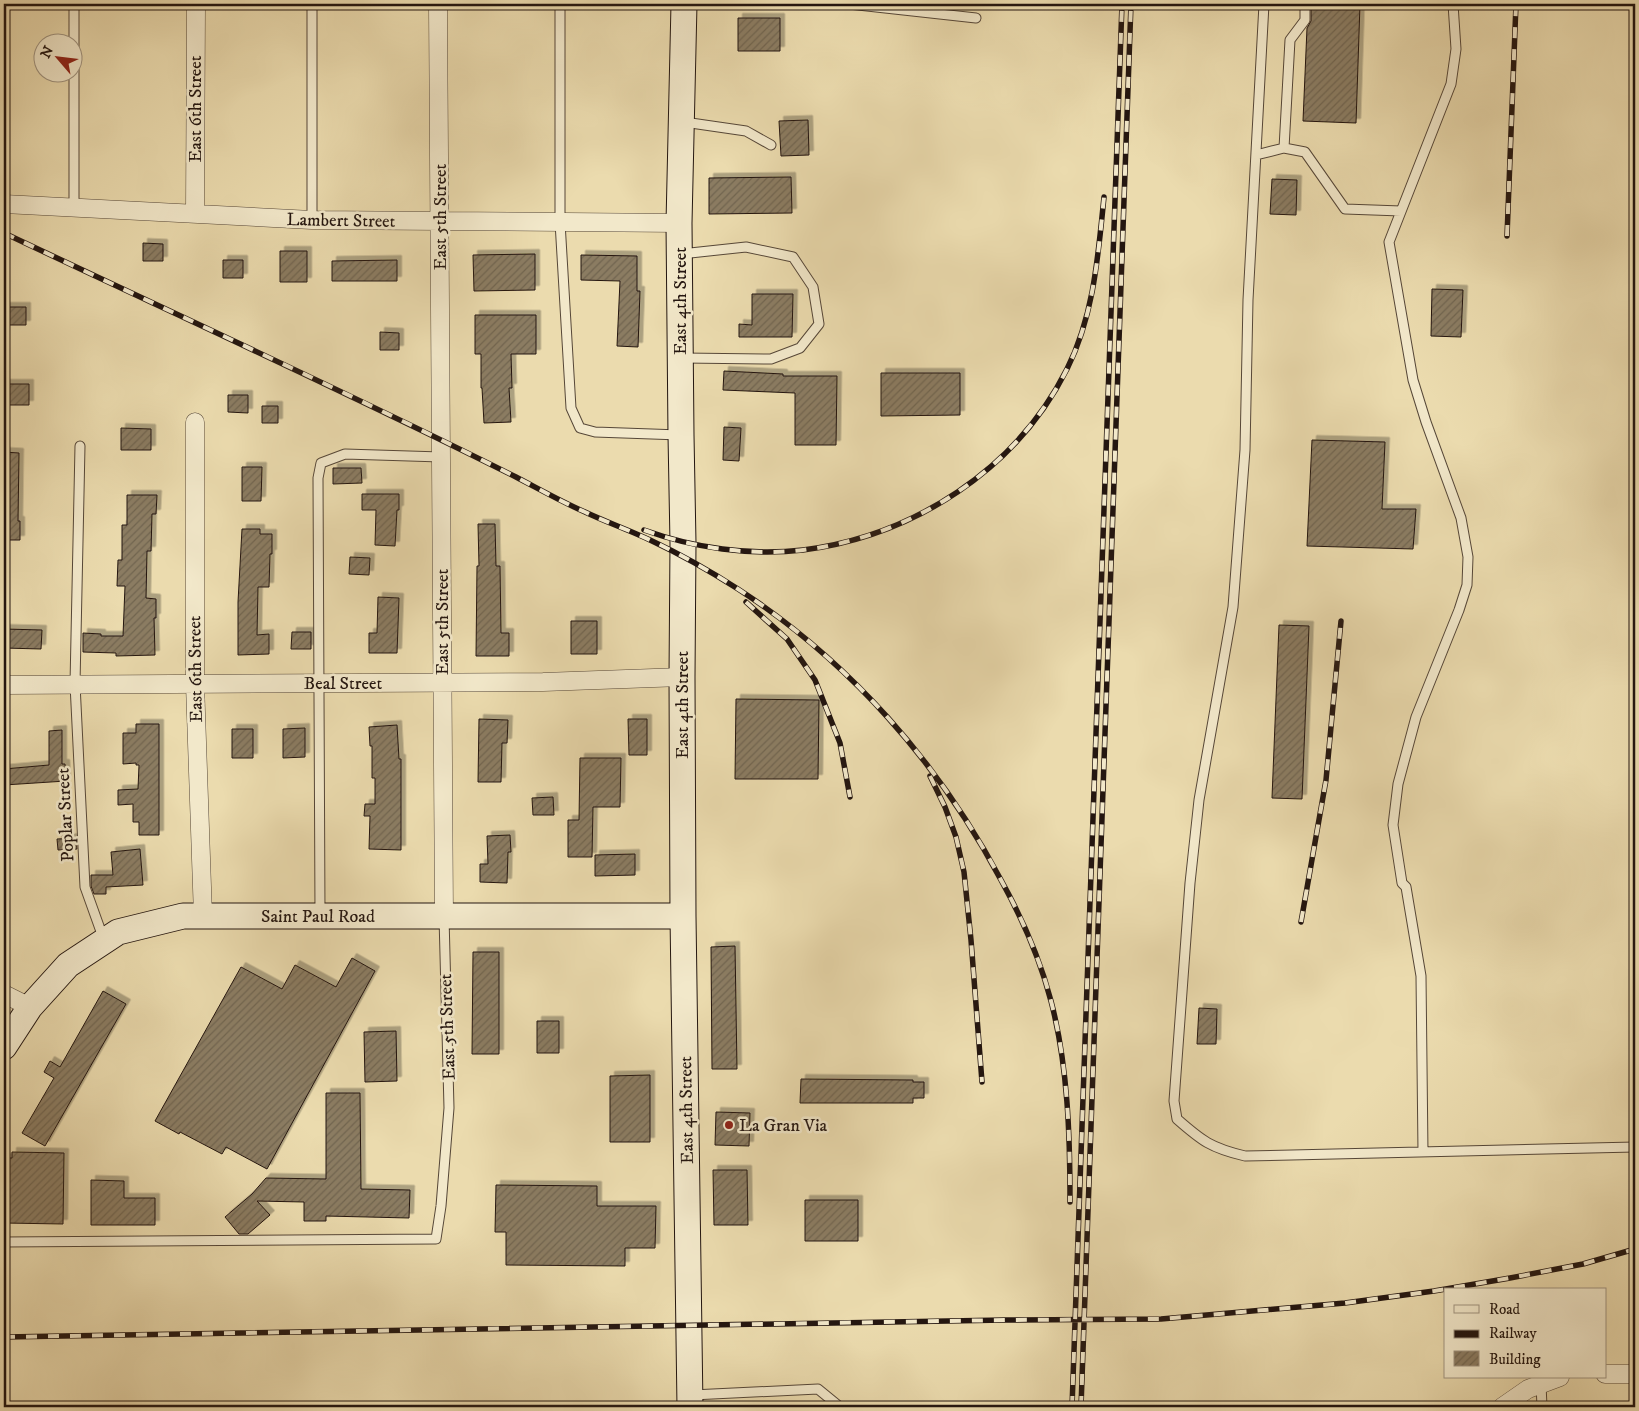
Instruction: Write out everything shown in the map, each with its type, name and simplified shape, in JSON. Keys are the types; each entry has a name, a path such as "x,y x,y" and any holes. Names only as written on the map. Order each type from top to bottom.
{"main road":[{"name":"East 4th Street","path":"684,4 679,223 690,1401"},
{"name":"Saint Paul Road","path":"4,1047 30,1007 68,964 118,932 183,916 684,916"}],"street":[{"name":"East 6th Street","path":"194,214 196,4"},
{"name":"East 5th Street","path":"438,4 444,916"},
{"name":"Lambert Street","path":"4,204 312,220 679,223"},
{"name":"East 6th Street","path":"195,422 194,684 203,916"},
{"name":"Beal Street","path":"4,685 543,682 682,677"},
{"path":"4,994 30,1007"},
{"path":"1606,1374 1635,1374"},
{"path":"1502,1407 1528,1389 1557,1378"}],"lane":[{"path":"74,4 74,208"},
{"path":"312,4 312,220"},
{"path":"560,4 560,222 571,408 580,428 595,432 680,435"},
{"path":"849,4 976,18"},
{"path":"1264,4 1248,300 1245,450 1233,607 1199,800 1190,883 1174,1101 1177,1118 1204,1142 1221,1150 1245,1156 1635,1147"},
{"path":"1284,148 1290,40 1305,20 1305,4"},
{"path":"1423,1152 1421,976 1406,887 1402,883 1393,825 1398,784 1416,717 1459,610 1466,585 1468,557 1461,518 1426,422 1413,380 1389,242 1451,84 1456,49 1452,4"},
{"path":"681,122 746,131 771,145"},
{"path":"1256,155 1284,148 1305,152 1344,209 1401,211"},
{"path":"680,254 746,247 793,257 813,287 819,324 800,348 771,359 680,358"},
{"name":"Poplar Street","path":"80,446 75,684 85,887 105,941"},
{"path":"320,916 318,478 321,463 345,454 441,457"},
{"name":"East 5th Street","path":"4,1242 436,1239 442,1206 449,1108 444,916"},
{"path":"1542,1384 1542,1407"},
{"path":"690,1401 818,1389 840,1407"}],"building":[{"path":"1311,4 1360,4 1356,123 1303,121 1307,28 1311,21"},
{"path":"738,18 780,18 780,51 738,51"},
{"path":"808,120 809,155 781,156 779,121"},
{"path":"791,177 792,213 709,214 709,178"},
{"path":"1272,179 1297,180 1296,215 1270,214"},
{"path":"143,243 163,244 163,261 143,261"},
{"path":"280,251 307,251 307,282 280,282"},
{"path":"535,254 535,290 474,291 473,255"},
{"path":"581,255 637,256 637,291 640,291 638,347 617,346 620,281 581,280"},
{"path":"223,260 243,260 243,278 223,278"},
{"path":"397,260 397,281 332,281 332,261"},
{"path":"1432,289 1463,290 1461,337 1431,336"},
{"path":"752,294 793,294 792,337 739,337 739,324 752,325"},
{"path":"4,307 26,307 26,325 4,325"},
{"path":"475,315 536,315 536,354 511,354 512,388 509,388 511,422 484,423 481,354 475,354"},
{"path":"380,332 399,333 399,350 380,350"},
{"path":"724,371 783,374 783,376 837,376 836,445 795,445 795,393 723,390"},
{"path":"881,373 960,373 960,415 881,416"},
{"path":"4,384 29,384 29,405 4,405"},
{"path":"228,395 248,395 248,413 228,412"},
{"path":"262,406 278,406 278,423 262,423"},
{"path":"724,427 741,428 739,461 723,460"},
{"path":"121,428 151,429 151,450 121,450"},
{"path":"1312,440 1385,442 1382,509 1416,509 1413,549 1307,546"},
{"path":"4,452 19,453 18,521 20,521 20,540 4,540"},
{"path":"242,467 262,467 261,501 242,501"},
{"path":"333,468 361,468 362,483 333,484"},
{"path":"362,494 399,494 395,546 375,545 376,510 362,510"},
{"path":"127,495 157,495 156,514 152,514 151,551 147,551 146,598 156,599 156,618 154,618 155,655 116,656 116,653 83,652 83,633 101,634 101,636 123,636 125,586 117,586 118,560 122,560 122,525 127,525"},
{"path":"478,524 495,524 496,566 500,566 501,633 509,633 509,656 476,656 477,566 479,566"},
{"path":"242,529 260,529 260,534 272,534 269,587 258,587 257,635 269,634 269,654 238,655 238,602"},
{"path":"350,557 370,558 369,575 349,574"},
{"path":"378,597 399,598 397,653 369,653 369,633 377,633"},
{"path":"571,621 597,621 597,654 571,654"},
{"path":"1279,625 1309,626 1302,799 1272,798"},
{"path":"4,629 42,630 41,649 4,648"},
{"path":"292,632 311,632 311,649 291,649"},
{"path":"736,699 819,700 818,779 735,779"},
{"path":"479,719 508,720 507,743 502,743 501,782 478,782"},
{"path":"628,719 647,719 647,755 629,755"},
{"path":"136,724 159,724 159,835 139,835 139,822 133,822 133,804 118,805 118,790 138,789 139,765 136,765 136,763 123,764 123,733 136,733"},
{"path":"397,725 399,759 401,759 401,850 369,849 370,816 364,816 365,804 375,804 375,778 372,778 372,746 370,746 369,727"},
{"path":"305,728 305,757 283,758 283,729"},
{"path":"232,729 253,729 253,758 232,758"},
{"path":"62,730 62,764 65,764 66,781 4,785 4,769 49,765 49,731"},
{"path":"580,758 621,758 620,807 593,807 592,857 568,857 568,820 579,820"},
{"path":"553,797 554,815 533,815 532,798"},
{"path":"510,835 511,852 508,852 507,883 480,882 480,864 488,864 487,836"},
{"path":"76,838 77,849 58,850 57,839"},
{"path":"140,849 143,885 106,887 106,894 94,894 91,886 91,875 113,875 111,852"},
{"path":"635,854 635,875 595,876 595,855"},
{"path":"735,946 737,1069 712,1069 711,947"},
{"path":"473,952 499,952 499,1054 472,1054"},
{"path":"352,958 375,971 267,1169 226,1147 222,1154 155,1121 241,967 282,989 295,965 336,987"},
{"path":"103,991 126,1004 45,1146 22,1133 54,1078 44,1072 50,1061 60,1067"},
{"path":"1199,1008 1217,1009 1216,1044 1197,1044"},
{"path":"537,1021 559,1021 559,1053 537,1053"},
{"path":"396,1031 397,1081 365,1082 364,1032"},
{"path":"650,1075 650,1142 610,1142 610,1076"},
{"path":"801,1079 913,1080 913,1082 924,1082 924,1098 913,1098 913,1103 800,1103"},
{"path":"326,1093 360,1093 361,1189 410,1190 409,1218 326,1216 326,1221 304,1221 304,1202 257,1201 270,1215 248,1234 239,1234 225,1217 252,1194 266,1178 326,1179"},
{"path":"716,1112 750,1113 749,1146 715,1145"},
{"path":"12,1152 64,1153 63,1224 4,1223 4,1158 12,1158"},
{"path":"713,1170 747,1170 748,1225 714,1225"},
{"path":"91,1180 124,1181 124,1198 155,1198 155,1225 91,1225"},
{"path":"496,1185 597,1186 597,1206 656,1206 655,1248 625,1248 625,1266 506,1265 506,1232 495,1232"},
{"path":"805,1200 858,1200 858,1241 805,1241"}],"railway":[{"path":"1072,1407 1122,4"},
{"path":"1081,1407 1131,4"},
{"path":"1507,236 1516,4"},
{"path":"644,530 682,542 722,549 763,552 803,550 844,542 884,530 922,513 958,492 991,467 1020,438 1046,405 1067,369 1076,349 1089,306 1097,263 1104,197"},
{"path":"4,233 389,414 559,500 672,551 738,589 779,617 817,648 854,682 920,755 976,837 1009,894 1023,924 1047,985 1057,1026 1067,1101 1070,1202"},
{"path":"746,602 787,639 815,680 840,743 850,797"},
{"path":"1301,922 1326,780 1341,621"},
{"path":"930,776 945,807 956,837 964,872 982,1082"},
{"path":"1452,1288 1583,1264 1635,1249"},
{"path":"4,1337 1161,1319 1345,1303 1444,1289"}],"place":[{"name":"La Gran Via","path":"729,1125"}]}
